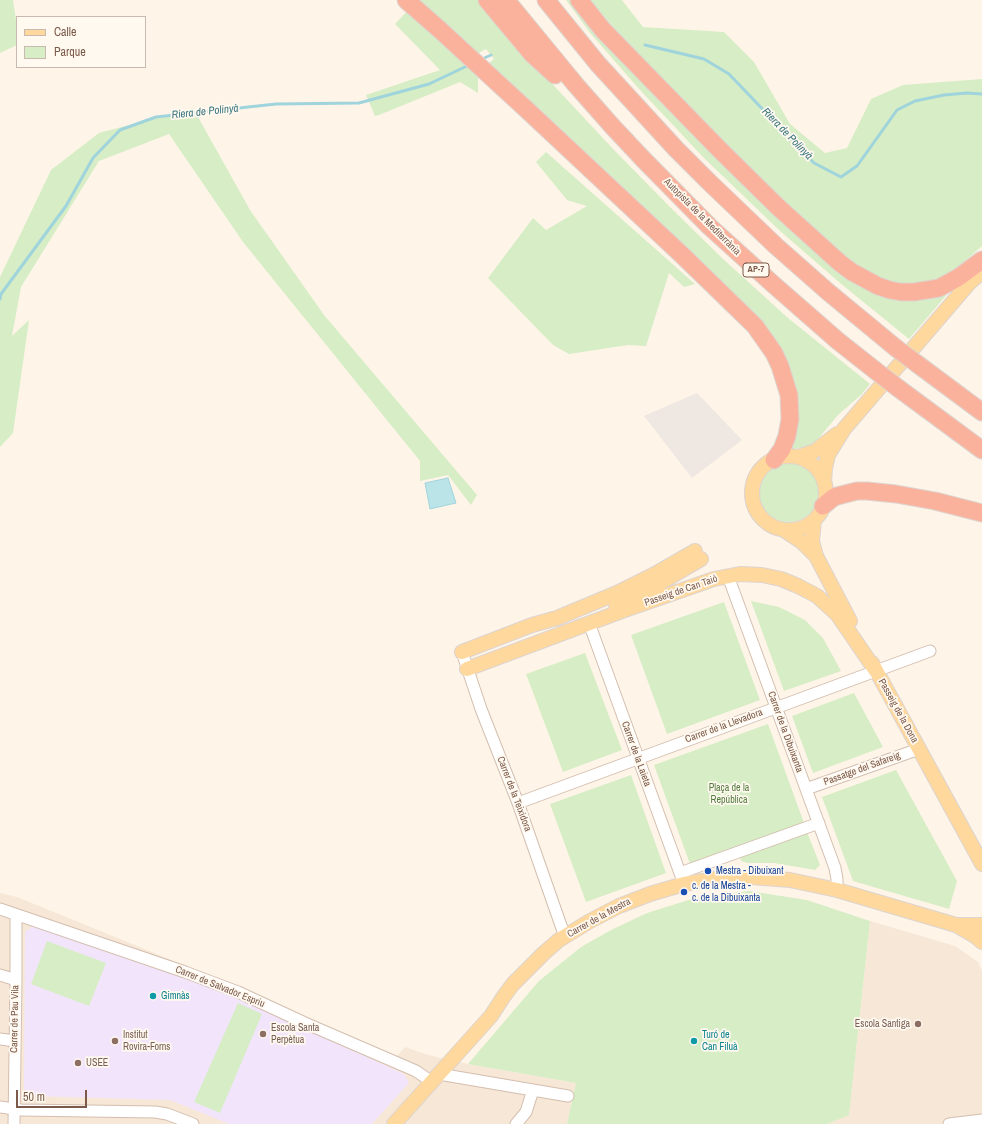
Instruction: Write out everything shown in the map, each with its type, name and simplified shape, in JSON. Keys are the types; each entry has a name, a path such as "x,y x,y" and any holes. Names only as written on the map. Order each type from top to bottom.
{"highway":[{"path":"406,0 485,71 693,266 744,315 764,338 780,366 786,382 790,408 790,419 786,441 774,460"},
{"path":"487,0 532,54 612,126"},
{"name":"Autopista de la Mediterrània","path":"506,0 574,84 612,126 743,259 838,341 898,388 982,450"},
{"path":"546,0 567,27 640,110 676,149 731,204 827,291 896,348 982,412"},
{"path":"551,0 567,27"},
{"path":"579,0 603,30 721,151 778,207 852,272 878,286 890,290 914,292 939,288 959,277 982,260"},
{"path":"823,506 834,497 841,494 867,491 896,494 935,501 982,513"}],"main road":[{"path":"970,282 982,260"},
{"path":"824,482 828,455 844,429 970,282 982,272"},
{"path":"798,457 804,459 821,475 826,492 823,506 814,521 808,526 798,530 784,530 769,524 761,517 755,506 753,495 754,483 759,472 766,465 779,458 798,457 815,452 844,429"},
{"name":"Passeig de la Dona","path":"814,521 812,541 816,556 876,671 982,864"},
{"name":"Passeig de la Dona","path":"784,530 802,542 816,556"},
{"name":"Passeig de Can Taió","path":"462,652 532,625 557,618 617,593 698,555 660,583 605,610 488,656 473,666"},
{"name":"Passeig de Can Taió","path":"473,666 714,578 740,574 762,575 781,579 817,596 837,614 876,671"},
{"name":"Carrer de la Mestra","path":"394,1124 491,1016 506,993 544,953 565,937 619,906 682,879 751,877 790,880 838,890 956,925 982,942"},
{"name":"Carrer de la Mestra","path":"956,925 982,925"}],"street":[{"name":"Carrer de la Dibuixanta","path":"728,576 835,868 838,890"},
{"name":"Carrer de la Laieta","path":"589,623 682,879"},
{"name":"Carrer de la Llevadora","path":"518,803 930,651"},
{"name":"Carrer de la Teixidora","path":"462,652 473,666 481,709 518,803 565,937"},
{"name":"Passatge del Safareig","path":"806,789 919,749"},
{"path":"682,879 819,823"},
{"name":"Carrer de Salvador Espriu","path":"0,910 185,972 238,992 305,1023 416,1071 436,1078 533,1090 568,1096"},
{"name":"Carrer de Pau Vila","path":"14,1124 16,915"},
{"path":"0,975 16,980"},
{"path":"0,1039 15,1041"},
{"path":"516,1124 526,1112 533,1090"},
{"path":"0,1107 22,1110 155,1112 167,1114 193,1124"},
{"path":"949,1124 982,1120"}],"shaded area":[{"path":"697,393 742,440 692,478 644,416"},
{"path":"0,893 17,897 240,988 396,1057 405,1047 428,1055 468,1064 576,1083 567,1124 0,1124"},
{"path":"870,921 955,946 978,962 982,971 982,1124 827,1124 849,1114"},
{"path":"33,926 229,993 404,1074 409,1083 372,1124 229,1124 170,1100 29,1096 24,1089 25,932"}],"green space":[{"path":"0,0 13,0 16,20 16,45 0,53"},
{"path":"413,0 480,0 528,58 615,151 671,208 722,258 788,318 870,384 861,395 838,415 818,439 810,445 801,448 792,449 789,447 781,356 487,65 494,59 486,49 475,55"},
{"path":"566,0 573,0 879,292 955,285 909,339 840,283 779,230 704,158 640,90 591,34"},
{"path":"590,0 622,0 643,27 724,32 754,62 790,124 825,153 847,148 871,99 903,85 982,79 982,246 956,269 940,278 921,284 900,284 881,279 863,269 848,259 756,175 626,42"},
{"path":"408,10 454,51 478,78 478,93 460,82 375,116 366,95 440,70 395,24"},
{"path":"193,108 250,210 324,315 477,495 471,505 448,475 420,481 420,461 243,242 169,134 99,161 21,287 12,336 29,320 13,433 0,447 0,277 51,170 99,133"},
{"path":"546,152 695,284 684,287 669,273 646,346 628,345 569,354 553,345 488,278 533,218 546,230 587,206 567,200 536,162"},
{"path":"789,462 806,467 814,475 819,492 814,509 806,517 789,522 772,517 764,509 759,492 764,475 772,467"},
{"path":"751,601 779,607 805,620 823,638 841,671 784,691"},
{"path":"724,602 760,700 667,734 631,635"},
{"path":"585,653 622,750 563,772 526,674"},
{"path":"854,693 883,747 813,773 792,716"},
{"name":"Plaça de la República","path":"768,724 804,823 690,864 654,765"},
{"path":"896,770 957,881 949,909 853,881 822,797"},
{"path":"631,775 666,873 586,902 550,804"},
{"path":"807,832 820,865 815,870 774,863 748,863 741,861 740,857"},
{"path":"749,891 807,900 870,921 849,1115 827,1124 567,1124 576,1083 468,1064 539,981 581,947 611,930 647,913 695,898"},
{"path":"47,941 106,963 89,1006 31,984"},
{"path":"238,1003 262,1014 220,1113 194,1102"}],"water":[{"path":"448,478 456,503 430,509 425,483"}],"waterway":[{"name":"Riera de Polinyà","path":"645,45 704,59 729,74 814,163 841,177 857,166 897,110 915,101 944,95 967,93 982,94"},
{"name":"Riera de Polinyà","path":"480,60 491,55"},
{"name":"Riera de Polinyà","path":"0,299 1,294 66,206 93,158 120,130 156,117 276,104 359,103 429,84 469,65"}],"place":[{"name":"Mestra - Dibuixant","path":"708,871"},
{"name":"c. de la Mestra - c. de la Dibuixanta","path":"684,892"},
{"name":"Gimnàs","path":"153,996"},
{"name":"Escola Santiga","path":"918,1024"},
{"name":"Escola Santa Perpètua","path":"263,1034"},
{"name":"Institut Rovira-Forns","path":"115,1041"},
{"name":"Turó de Can Filuà","path":"694,1041"},
{"name":"USEE","path":"78,1063"}]}
